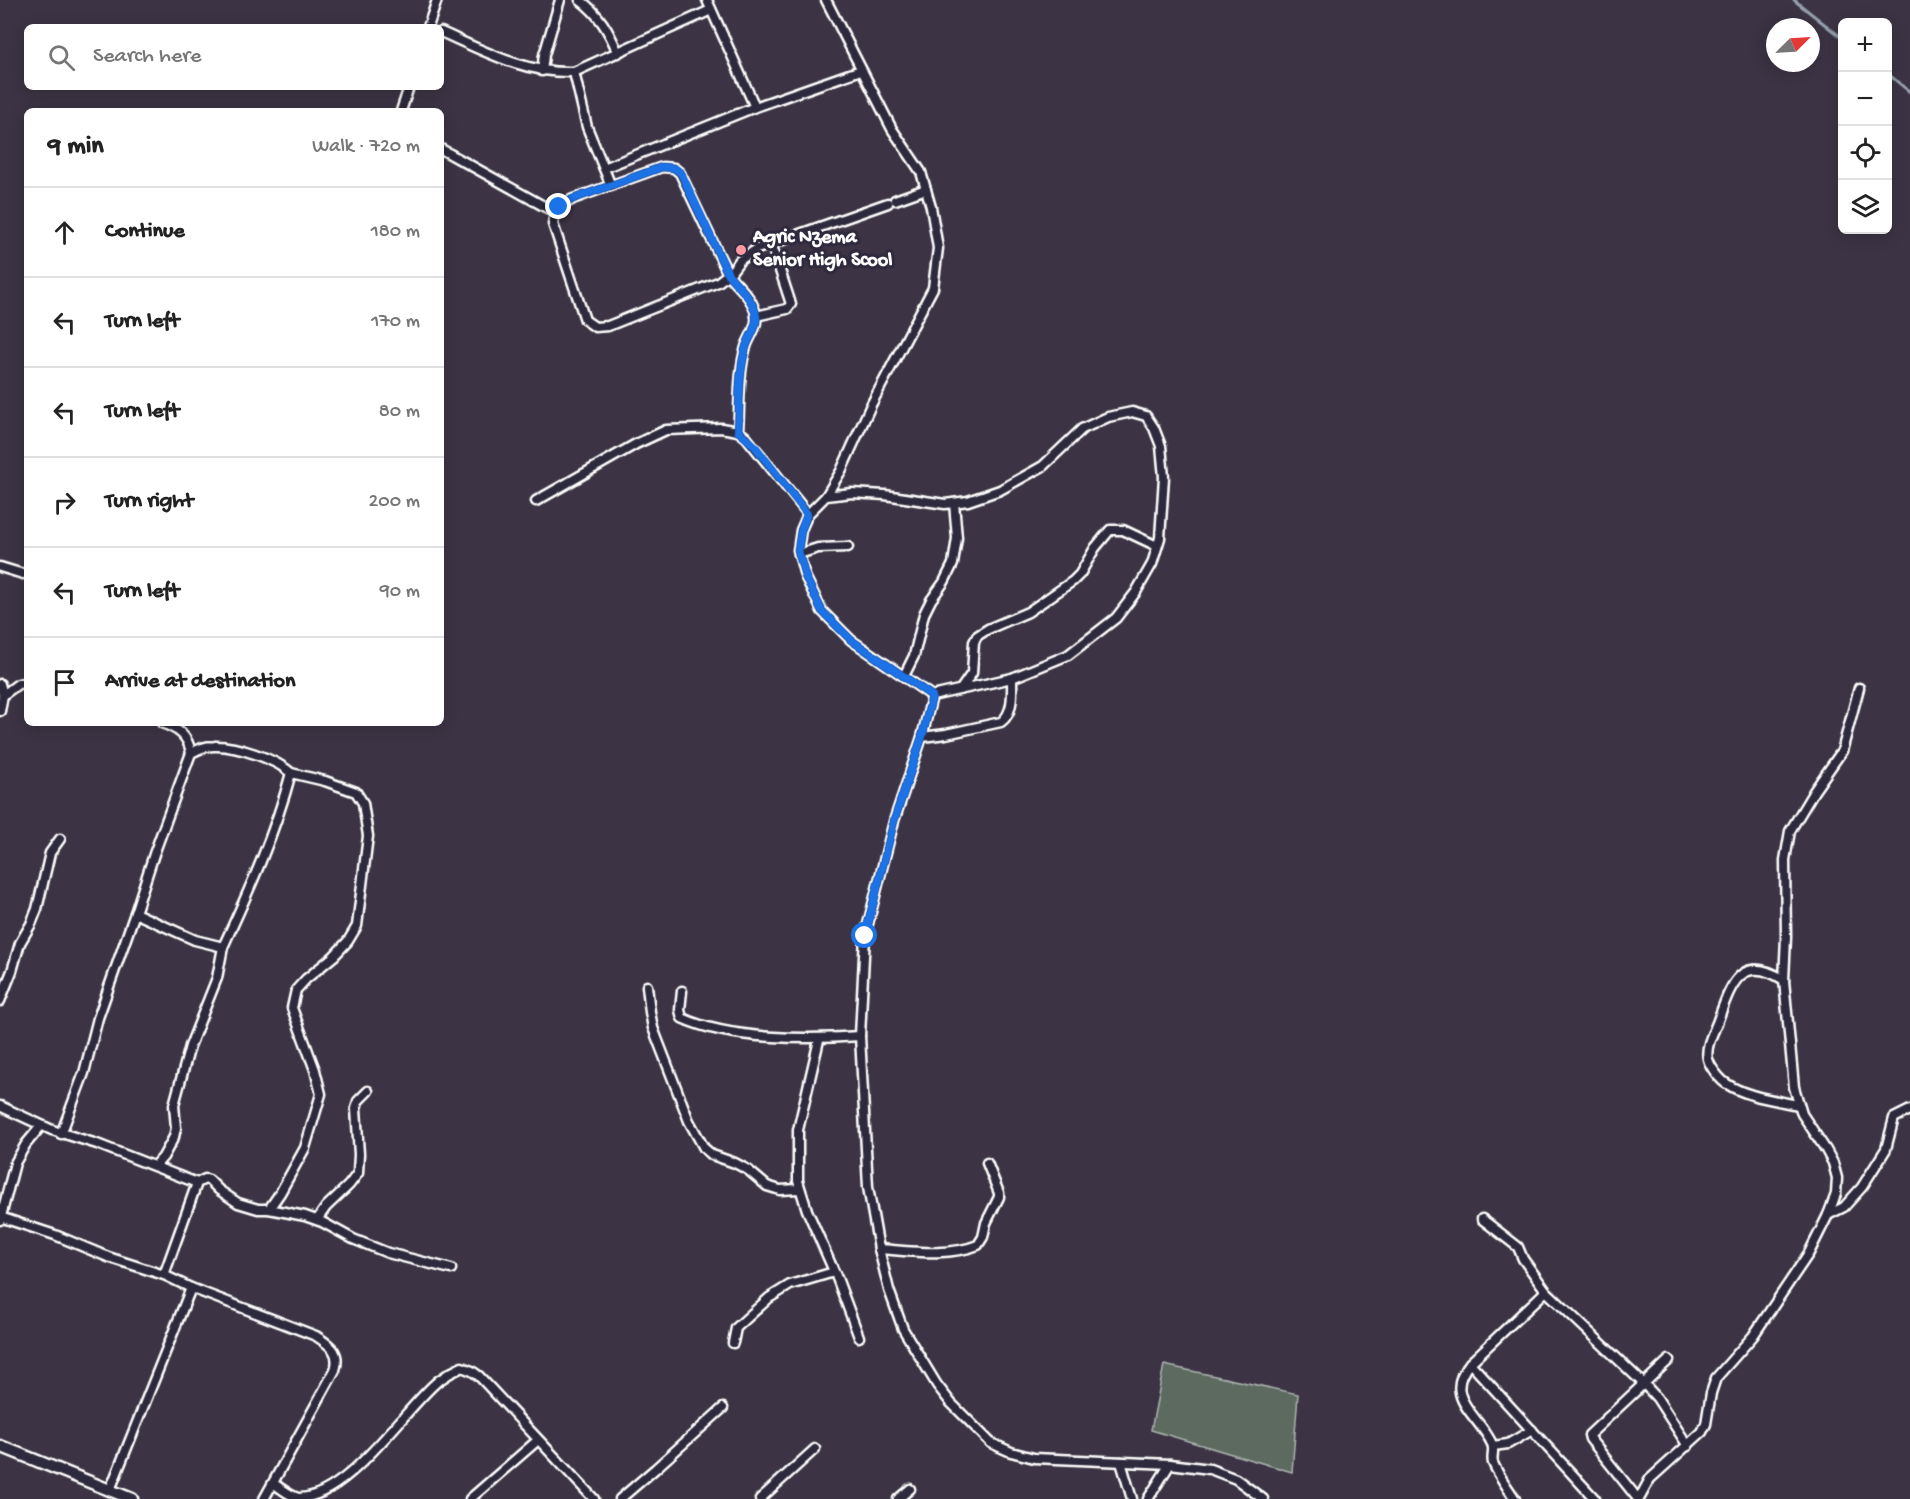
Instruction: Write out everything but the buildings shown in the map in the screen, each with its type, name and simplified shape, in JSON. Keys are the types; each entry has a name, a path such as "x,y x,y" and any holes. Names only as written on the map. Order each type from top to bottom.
{"street":[{"path":"430,24 437,0"},
{"path":"542,71 544,55 560,0"},
{"path":"580,0 606,26 618,53"},
{"path":"707,0 755,107"},
{"path":"826,0 892,129 921,172 938,248 933,288 871,405 841,471 826,496 807,514 801,531 799,555 805,576 822,611 851,640 932,696 1012,678 1068,655 1116,618 1136,592 1152,564 1160,538 1164,477 1161,446 1154,428 1146,417 1132,412 1108,417 1082,429 1043,466 1000,490 968,501 945,504 885,495 852,493 826,496"},
{"path":"444,33 497,57 532,69 554,73 574,72 711,10"},
{"path":"604,168 755,107 861,70"},
{"path":"574,72 587,127 611,186"},
{"path":"402,108 408,90"},
{"path":"444,151 556,213"},
{"path":"738,431 744,353 754,331 756,316 745,292 728,274 681,173 674,168 662,167 573,199 559,207 553,224 585,320 595,327 608,326 718,282 728,274 740,260 771,243 926,189"},
{"path":"756,316 788,309 790,304 771,243"},
{"path":"536,501 636,444 666,430 721,428 738,431 754,445 807,514"},
{"path":"904,676 914,656 924,614 954,564 957,538 954,503"},
{"path":"962,689 972,673 977,636 987,629 1028,612 1073,581 1110,530 1123,530 1157,546"},
{"path":"799,555 818,548 848,547"},
{"path":"0,567 24,573"},
{"path":"922,737 1001,722 1007,718 1012,695 1012,678"},
{"path":"3,695 18,684 24,683"},
{"path":"0,684 3,695 0,711"},
{"path":"1669,1360 1589,1435 1638,1499 1650,1479 1702,1432 1706,1424 1711,1392 1716,1378 1764,1321 1809,1253 1836,1194 1837,1178 1833,1163 1798,1105 1791,1066 1784,980 1785,860 1790,831 1842,751 1859,688"},
{"path":"932,696 922,737 894,821 865,936 860,1036 868,1187 889,1290 903,1329 937,1385 951,1403 991,1443 1011,1452 1034,1458 1170,1464 1210,1469 1224,1473 1246,1485 1263,1499"},
{"path":"61,1134 84,1073 98,1018 191,753 189,742 170,726"},
{"path":"191,753 216,745 244,751 285,767 291,773 325,781 356,792 363,803 368,836 357,926 348,941 334,956 296,990 292,1008 315,1070 321,1094 305,1148 269,1209"},
{"path":"155,1166 174,1137 176,1128 174,1105 190,1046 217,978 223,946 248,890 291,773"},
{"path":"0,1001 20,943 37,909 50,853 60,839"},
{"path":"135,913 195,940 223,946"},
{"path":"1784,980 1766,970 1756,969 1740,974 1731,986 1709,1046 1708,1059 1725,1083 1755,1096 1798,1105"},
{"path":"647,986 653,1028 689,1121 704,1148 712,1155 748,1170 767,1186 780,1190 800,1189"},
{"path":"682,991 680,1010 682,1018 695,1024 723,1031 819,1040 860,1036"},
{"path":"819,1040 798,1130 797,1162 800,1189 859,1337"},
{"path":"317,1220 326,1207 350,1185 358,1173 356,1109 358,1101 368,1091"},
{"path":"0,1106 61,1134 97,1144 198,1183"},
{"path":"1828,1215 1844,1208 1862,1188 1886,1149 1894,1118 1910,1110"},
{"path":"41,1126 26,1144 15,1163 0,1218 55,1235 108,1257 164,1275 191,1288 316,1336 330,1344 336,1352 338,1362 335,1370 264,1499"},
{"path":"879,1249 922,1252 959,1250 978,1245 999,1197 987,1163"},
{"path":"164,1275 198,1183 205,1179 238,1203 317,1220 353,1239 388,1252 451,1269"},
{"path":"1482,1219 1518,1247 1523,1259 1546,1291 1657,1398 1688,1446"},
{"path":"733,1343 736,1328 769,1298 790,1285 834,1272"},
{"path":"110,1490 191,1288"},
{"path":"1515,1499 1494,1464 1493,1446 1463,1402 1460,1393 1461,1377 1470,1363 1546,1291"},
{"path":"1470,1363 1595,1499"},
{"path":"274,1484 297,1498 309,1499 320,1497 337,1489 385,1442 436,1382 462,1367 480,1376 594,1499"},
{"path":"620,1499 723,1408"},
{"path":"1493,1446 1508,1443 1532,1431"},
{"path":"470,1499 538,1440"},
{"path":"0,1446 132,1499"},
{"path":"760,1499 815,1449"},
{"path":"1121,1462 1132,1499"},
{"path":"1148,1499 1170,1464"},
{"path":"898,1499 910,1489"},
{"path":"771,1490 778,1499"}],"green space":[{"path":"1164,1365 1298,1394 1292,1472 1151,1430"}],"waterway":[{"path":"1794,0 1838,35"},
{"path":"1892,77 1910,92"}],"place":[{"name":"Agric Nzema Senior High Scool","path":"741,250"}],"route":[{"path":"559,207 573,199 662,167 674,168 681,173 728,274 745,292 756,316 754,331 744,353 738,431 754,445 807,514 798,550 805,576 822,611 851,640 932,696 922,737 894,821 865,936"}]}
